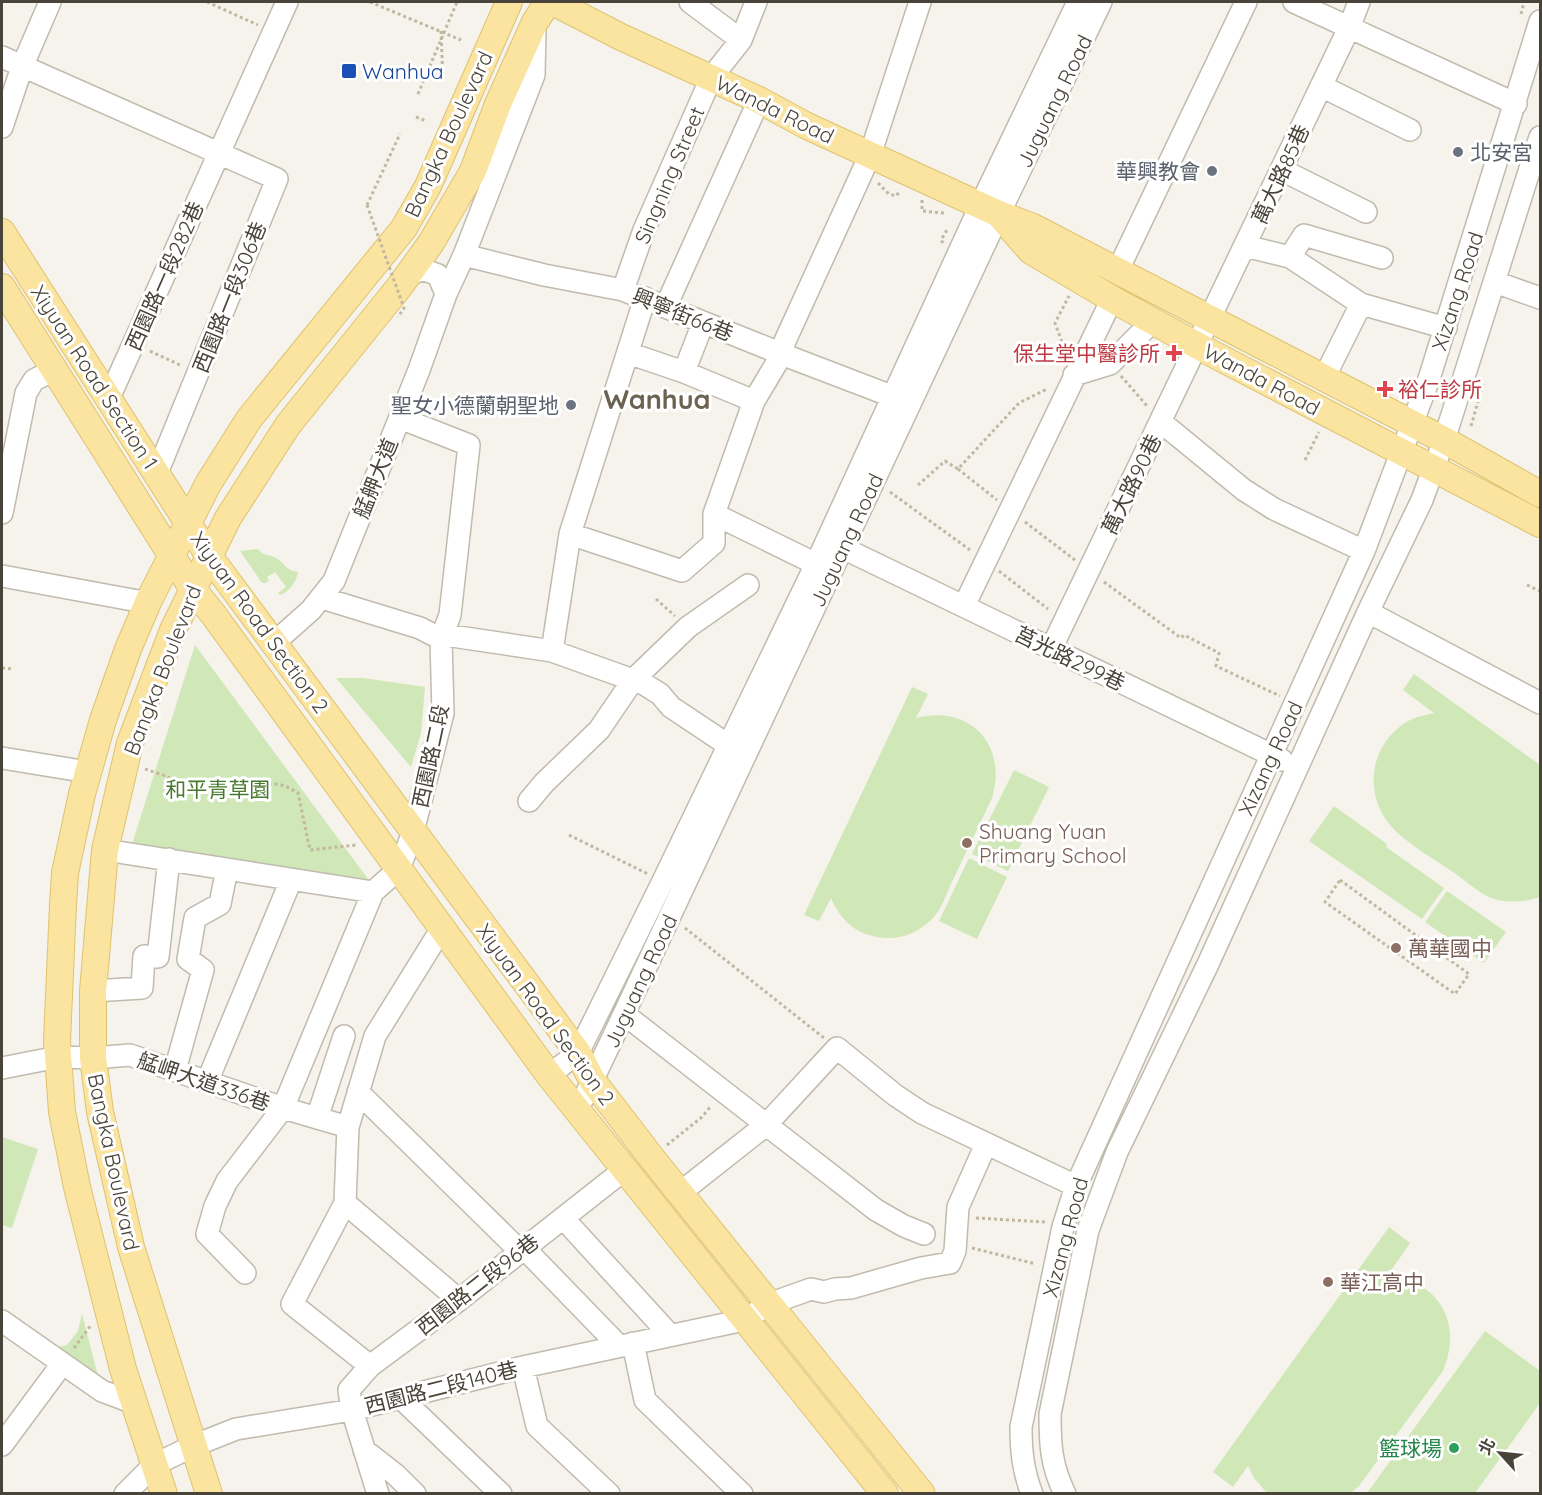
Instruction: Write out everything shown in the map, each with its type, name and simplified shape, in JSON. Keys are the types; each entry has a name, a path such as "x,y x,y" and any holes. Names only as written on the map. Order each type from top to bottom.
{"main road":[{"name":"Bangka Boulevard","path":"209,1494 130,1247 100,1112 93,1058 93,991 105,850 130,743 169,640 182,572 187,522 211,478 249,419 404,228 428,186 509,2"},
{"name":"Wanda Road","path":"553,2 621,37 759,100 807,126 990,209 1033,226 1444,440 1540,494"},
{"name":"Bangka Boulevard","path":"164,1494 123,1369 77,1187 62,1112 58,1057 59,965 65,873 88,772 121,669 149,600 182,572 209,556 234,508 288,425 410,273 431,243 473,171 498,104 541,12"},
{"name":"Wanda Road","path":"990,209 1031,251 1112,299 1540,524"},
{"name":"Xiyuan Road Section 1","path":"2,232 187,522"},
{"name":"Xiyuan Road Section 1","path":"2,287 182,572"},
{"name":"Xiyuan Road Section 2","path":"187,522 209,556 578,1053 592,1080 651,1157 922,1494"},
{"name":"Xiyuan Road Section 2","path":"182,572 549,1076 885,1494"}],"street":[{"path":"2,127 22,67 50,2"},
{"name":"西園路一段282巷","path":"110,398 287,2"},
{"path":"690,2 741,40"},
{"name":"Singning Street","path":"623,290 644,230 711,78 741,40 756,2"},
{"path":"570,534 682,571 714,543 714,514 754,401 782,354 785,341 870,155 920,2"},
{"name":"Juguang Road","path":"576,1109 624,1014 843,548 1078,2"},
{"name":"Juguang Road","path":"578,1053 816,564 894,397 990,209 1101,2"},
{"path":"1118,270 1246,2"},
{"path":"1294,2 1516,104"},
{"name":"萬大路85巷","path":"1209,319 1350,28 1359,2"},
{"name":"艋舺大道","path":"275,642 322,598 334,581 534,75 541,12"},
{"name":"Xizang Road","path":"1032,1494 1021,1453 1021,1427 1064,1223 1076,1186 1364,551 1429,380 1540,21"},
{"path":"2,57 219,154"},
{"path":"1321,86 1410,130"},
{"path":"666,306 759,100"},
{"name":"Xizang Road","path":"1065,1494 1053,1467 1050,1414 1088,1230 1117,1152 1208,964 1368,612 1422,500 1444,440 1540,137"},
{"name":"西園路一段306巷","path":"157,473 277,179 219,154"},
{"path":"1282,170 1366,212"},
{"path":"1290,257 1304,236 1382,258"},
{"path":"1245,246 1290,257 1361,304 1446,328"},
{"name":"興寧街66巷","path":"464,255 544,275 623,290 894,397"},
{"path":"410,273 425,270 438,275 446,294"},
{"path":"1495,282 1540,298"},
{"path":"552,651 570,534 645,298"},
{"path":"964,606 1112,299"},
{"path":"1324,378 1361,304"},
{"name":"萬大路90巷","path":"1051,649 1209,319"},
{"path":"1074,375 1110,364 1153,321"},
{"path":"684,372 703,323"},
{"path":"628,353 684,372 754,401"},
{"path":"2,513 26,393 34,380 54,370"},
{"path":"400,418 469,445 450,615 441,639"},
{"path":"1161,422 1244,490 1274,509 1364,551"},
{"path":"714,514 816,564"},
{"name":"莒光路299巷","path":"843,548 1298,768"},
{"path":"2,576 138,601 149,600"},
{"path":"530,801 544,783 599,730 633,680 688,627 748,585"},
{"path":"322,598 420,628 441,639 452,636 552,651 633,680 660,694 671,707 728,745"},
{"path":"1368,612 1540,703"},
{"name":"西園路二段","path":"399,869 413,832 443,713 441,639"},
{"path":"2,758 88,772"},
{"path":"105,850 373,892"},
{"path":"93,991 142,988 144,956 158,957 169,859"},
{"path":"175,1070 203,970 188,959 195,918 220,904 227,869"},
{"path":"245,1272 207,1234 215,1206 227,1181 283,1108 373,892 399,869"},
{"path":"207,1082 291,880"},
{"path":"370,1366 292,1304 345,1203 348,1127 375,1036 442,928"},
{"path":"624,1014 876,1210 924,1234"},
{"path":"317,1118 344,1036"},
{"path":"681,1192 766,1125 837,1048 895,1095 922,1113 1076,1186"},
{"path":"549,1076 578,1053"},
{"name":"艋岬大道336巷","path":"2,1068 58,1057 93,1058 130,1054 283,1108 348,1127"},
{"path":"358,1092 522,1249 626,1344 645,1400 742,1494"},
{"path":"955,1243 956,1217 965,1188 986,1143"},
{"name":"西園路二段96巷","path":"352,1410 349,1390 370,1366 459,1300 624,1170"},
{"path":"345,1203 459,1300"},
{"path":"563,1218 670,1335"},
{"name":"西園路二段140巷","path":"125,1494 154,1465 236,1429 352,1410 523,1366 744,1320 769,1304 811,1289 824,1292 851,1288 921,1268 950,1263 955,1251 955,1243"},
{"path":"2,1322 102,1391 134,1403"},
{"path":"2,1445 62,1364"},
{"path":"523,1366 537,1426 609,1494"},
{"path":"401,1398 501,1494"},
{"path":"352,1410 378,1494"},
{"path":"364,1450 396,1475 415,1494"}],"path":[{"path":"207,2 273,32"},
{"path":"370,2 461,40"},
{"path":"418,94 457,2"},
{"path":"441,31 443,80"},
{"path":"416,117 426,121"},
{"path":"398,317 404,308 367,205 400,134"},
{"path":"875,181 889,194 896,196 900,191 909,192"},
{"path":"922,199 922,211 947,213"},
{"path":"958,469 1019,403 1074,375 1055,323 1078,279"},
{"path":"135,344 198,373"},
{"path":"1110,364 1161,422"},
{"path":"1305,460 1328,414"},
{"path":"918,485 945,461 1181,638 1184,635 1219,653 1216,666 1295,703"},
{"path":"1527,585 1540,591"},
{"path":"656,599 688,627"},
{"path":"2,668 13,669"},
{"path":"126,764 166,776 190,790 248,796 263,785 283,784 298,793 310,850 378,842"},
{"path":"569,835 663,881"},
{"path":"1340,880 1469,974 1455,994 1325,902 1340,880"},
{"path":"670,916 837,1048"},
{"path":"651,1157 702,1117 723,1090"},
{"path":"956,1217 1064,1223"},
{"path":"955,1243 1055,1268"},
{"path":"62,1364 95,1319"}],"green space":[{"path":"258,549 276,558 290,570 298,572 292,586 284,593 280,595 278,593 286,587 275,572 267,577 269,580 266,583 262,583 240,551"},
{"name":"和平青草園","path":"195,645 371,883 132,844"},
{"path":"1414,674 1540,765 1540,897 1510,902 1491,898 1400,835 1379,808 1374,779 1375,764 1380,751 1399,727 1412,719 1434,713 1403,690"},
{"path":"336,678 363,678 425,687 421,733 411,767"},
{"path":"912,687 928,694 916,718 935,715 953,717 968,723 980,733 989,746 996,779 992,798 936,914 927,924 913,933 881,938 853,927 838,911 831,898 819,921 804,915"},
{"path":"1014,770 1049,787 1008,871 972,854"},
{"path":"1334,806 1444,888 1422,919 1309,841"},
{"path":"969,858 1007,877 977,939 939,921"},
{"path":"1447,891 1506,932 1484,963 1425,922"},
{"path":"2,1137 38,1149 12,1228 2,1225"},
{"path":"1389,1227 1410,1243 1388,1275 1406,1279 1421,1286 1442,1307 1448,1321 1450,1336 1443,1371 1359,1486 1351,1493 1267,1493 1254,1478 1248,1466 1233,1487 1213,1472"},
{"path":"82,1314 98,1376 58,1347 67,1345 78,1331"},
{"name":"籃球場","path":"1485,1331 1540,1371 1540,1403 1475,1493 1367,1493"}],"place":[{"name":"Wanhua","path":"349,71"},
{"name":"北安宮","path":"1458,152"},
{"name":"華興教會","path":"1212,171"},
{"name":"保生堂中醫診所","path":"1174,353"},
{"name":"裕仁診所","path":"1385,389"},
{"name":"聖女小德蘭朝聖地","path":"571,405"},
{"name":"Shuang Yuan Primary School","path":"967,843"},
{"name":"萬華國中","path":"1396,948"},
{"name":"華江高中","path":"1328,1282"},
{"name":"籃球場","path":"1454,1448"}],"district":[{"name":"Wanhua","path":"657,399"}]}
